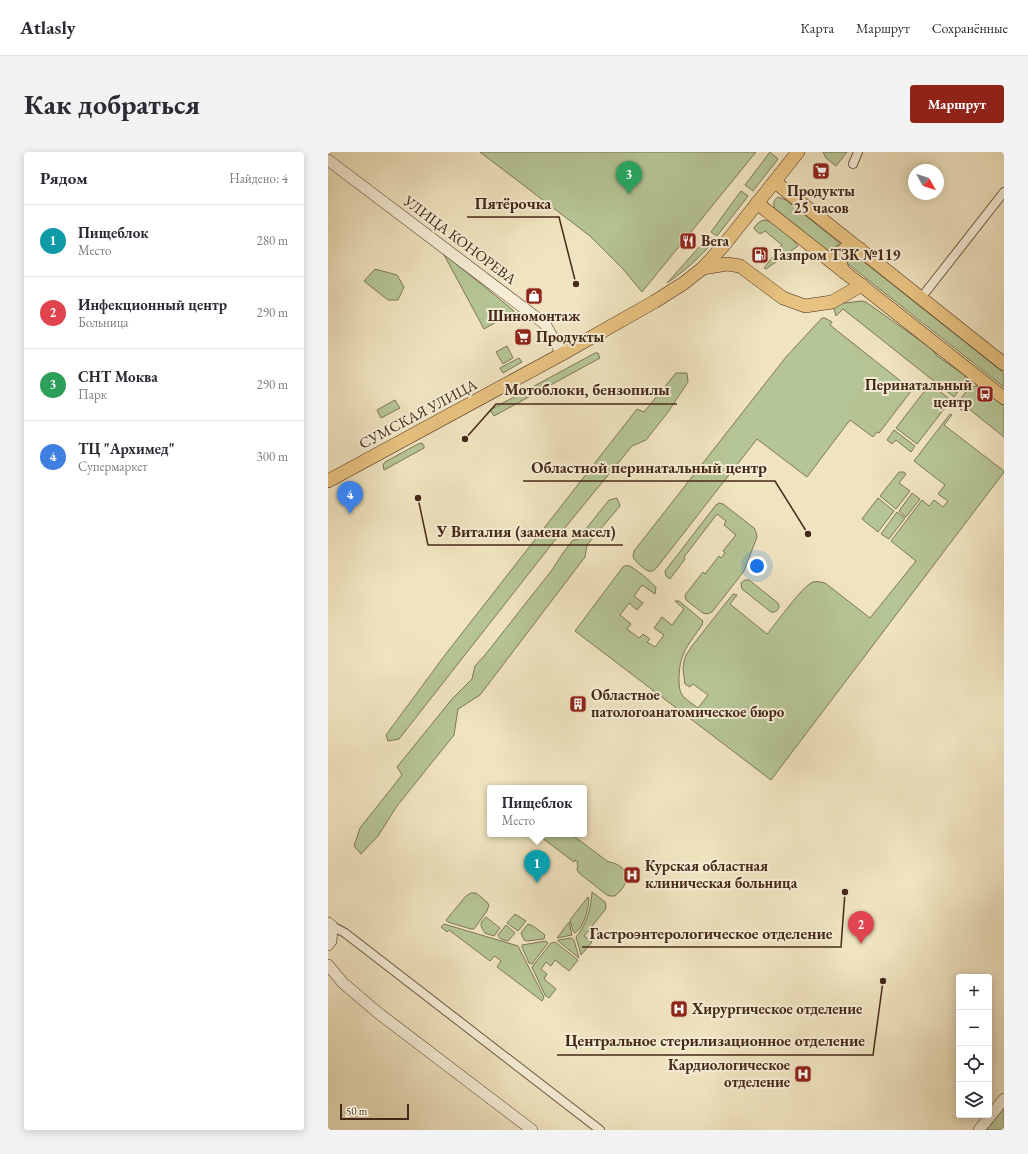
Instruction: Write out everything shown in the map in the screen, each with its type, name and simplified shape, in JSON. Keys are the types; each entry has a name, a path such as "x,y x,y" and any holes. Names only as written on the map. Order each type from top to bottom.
{"main road":[{"name":"СУМСКАЯ УЛИЦА","path":"328,481 562,354 668,294 684,283 703,268 724,245 798,152"},
{"path":"775,182 1004,364"},
{"path":"757,203 1004,398"},
{"path":"844,272 839,260 840,254 847,248 852,247 860,249"},
{"path":"703,268 727,264 740,266 783,298 805,306 832,302 862,285"}],"street":[{"path":"853,164 858,152"},
{"name":"УЛИЦА КОНОРЕВА","path":"328,160 545,324 562,354"},
{"path":"921,298 1004,192"},
{"path":"328,945 331,941 330,924"},
{"path":"330,924 345,933 600,1130"},
{"path":"328,965 343,983 377,1012 532,1130"},
{"path":"979,1130 1004,1099"}],"green space":[{"path":"480,152 756,152 642,292 623,269 590,236"},
{"path":"770,152 778,159 753,191 745,185"},
{"path":"823,152 847,152 836,166 826,158"},
{"path":"741,191 748,196 717,236 711,232"},
{"path":"778,197 786,200 841,244 833,249 832,256 775,210 774,203"},
{"path":"763,220 774,223 787,233 798,246 766,269 764,268 782,245 765,231 760,234 755,230 754,228 758,223"},
{"path":"709,236 715,240 680,274 667,283"},
{"path":"443,253 513,310 514,312 484,329"},
{"path":"848,254 854,254 1004,373 1004,387 848,264 846,261 846,256"},
{"path":"375,269 397,275 404,287 398,300 388,300 364,281"},
{"path":"862,301 866,302 932,349 937,356 965,376 965,382 954,397 843,309 836,316 833,306 835,304"},
{"path":"822,318 832,322 830,325 912,390 879,433 877,432 873,437 850,420 807,477 757,439 656,568 653,571 645,569 633,557 634,551 786,357"},
{"path":"507,346 513,358 503,364 496,352"},
{"path":"595,353 598,353 600,358 494,416 490,410"},
{"path":"519,358 522,362 503,373 500,368"},
{"path":"676,373 687,373 688,382 668,412 646,440 632,446 559,535 399,739 388,741 386,735 445,655 637,409 644,412"},
{"path":"930,384 951,400 917,444 896,428"},
{"path":"975,386 981,387 1004,406 1004,437 969,409 961,410 957,406 967,391"},
{"path":"395,400 400,408 381,418 377,410"},
{"path":"950,414 952,415 944,425 1004,472 771,780 575,631 623,567 632,567 656,588 655,594 642,585 634,596 643,603 637,610 629,603 620,615 631,624 627,629 639,638 643,634 650,639 647,642 655,647 664,635 654,628 662,617 672,625 684,609 675,601 679,601 703,621 683,655 679,669 679,684 681,693 698,708 708,695 693,684 690,687 685,684 683,669 684,661 692,646 733,594 737,595 730,604 767,634 802,591 813,582 825,583 870,618 916,561 891,541 922,500 929,506 934,500 943,507 948,501 938,494 945,485 914,461"},
{"path":"894,430 915,446 911,452 896,440 892,444 887,440"},
{"path":"422,443 424,448 384,470 383,465 385,462"},
{"path":"899,472 904,472 906,474 899,483 910,491 896,509 880,496"},
{"path":"912,493 920,499 906,517 899,511"},
{"path":"617,498 620,506 587,545 585,557 480,695 458,709 454,735 397,806 378,836 361,854 354,846 360,828 402,775 397,767 452,699 472,679 475,666 552,570 573,540 577,540 609,500"},
{"path":"878,498 894,511 878,532 862,519"},
{"path":"719,503 723,504 754,528 757,537 744,571 712,612 707,614 703,613 686,600 685,595 703,572 705,574 719,556 721,558 725,553 723,551 736,535 724,525 726,521 717,514 684,557 685,559 670,579 666,576 665,571"},
{"path":"897,512 905,518 889,539 881,534"},
{"path":"745,580 749,580 778,603 778,610 771,612 742,589 741,583"},
{"path":"541,837 575,837 607,861 615,863 621,867 625,871 626,875 625,884 615,896 607,895 579,873 577,870 578,862 575,860 574,862"},
{"path":"592,892 605,902 606,907 584,936 592,942 581,955 576,937 588,916"},
{"path":"471,893 476,893 489,905 487,911 474,929 448,922 446,920 466,896"},
{"path":"588,897 589,902 587,912 581,926 575,933 570,920"},
{"path":"515,914 526,921 518,931 507,923"},
{"path":"486,917 500,928 494,936 485,933 481,926 482,921"},
{"path":"569,922 572,935 557,938"},
{"path":"444,924 518,946 544,997 542,1001 497,967 501,961 495,956 490,961 449,930 447,932 441,927"},
{"path":"528,924 545,935 544,939 524,940 521,933"},
{"path":"506,925 515,933 508,941 503,940 498,936"},
{"path":"571,938 574,940 579,958 558,941"},
{"path":"546,941 548,943 532,964 529,963 522,945"},
{"path":"555,942 578,960 569,971 555,960 551,966 546,962 541,969 547,974 544,979 556,989 549,998 545,995 532,967 551,943"},
{"path":"1004,1107 1004,1130 986,1130"}],"place":[{"name":"Продукты 25 часов","path":"821,171"},
{"name":"СНТ Моква","path":"629,194"},
{"name":"Вега","path":"688,241"},
{"name":"Газпром ТЗК №119","path":"760,255"},
{"name":"Пятёрочка","path":"576,284"},
{"name":"Шиномонтаж","path":"534,296"},
{"name":"Продукты","path":"523,337"},
{"name":"Перинатальный центр","path":"985,394"},
{"name":"Мотоблоки, бензопилы","path":"465,439"},
{"name":"У Виталия (замена масел)","path":"418,498"},
{"name":"ТЦ \"Архимед\"","path":"350,514"},
{"name":"Областной перинатальный центр","path":"808,534"},
{"name":"Областное патологоанатомическое бюро","path":"578,704"},
{"name":"Курская областная клиническая больница","path":"632,875"},
{"name":"Пищеблок","path":"537,883"},
{"name":"Гастроэнтерологическое отделение","path":"845,892"},
{"name":"Инфекционный центр","path":"861,944"},
{"name":"Центральное стерилизационное отделение","path":"883,981"},
{"name":"Хирургическое отделение","path":"679,1009"},
{"name":"Кардиологическое отделение","path":"803,1074"}]}
